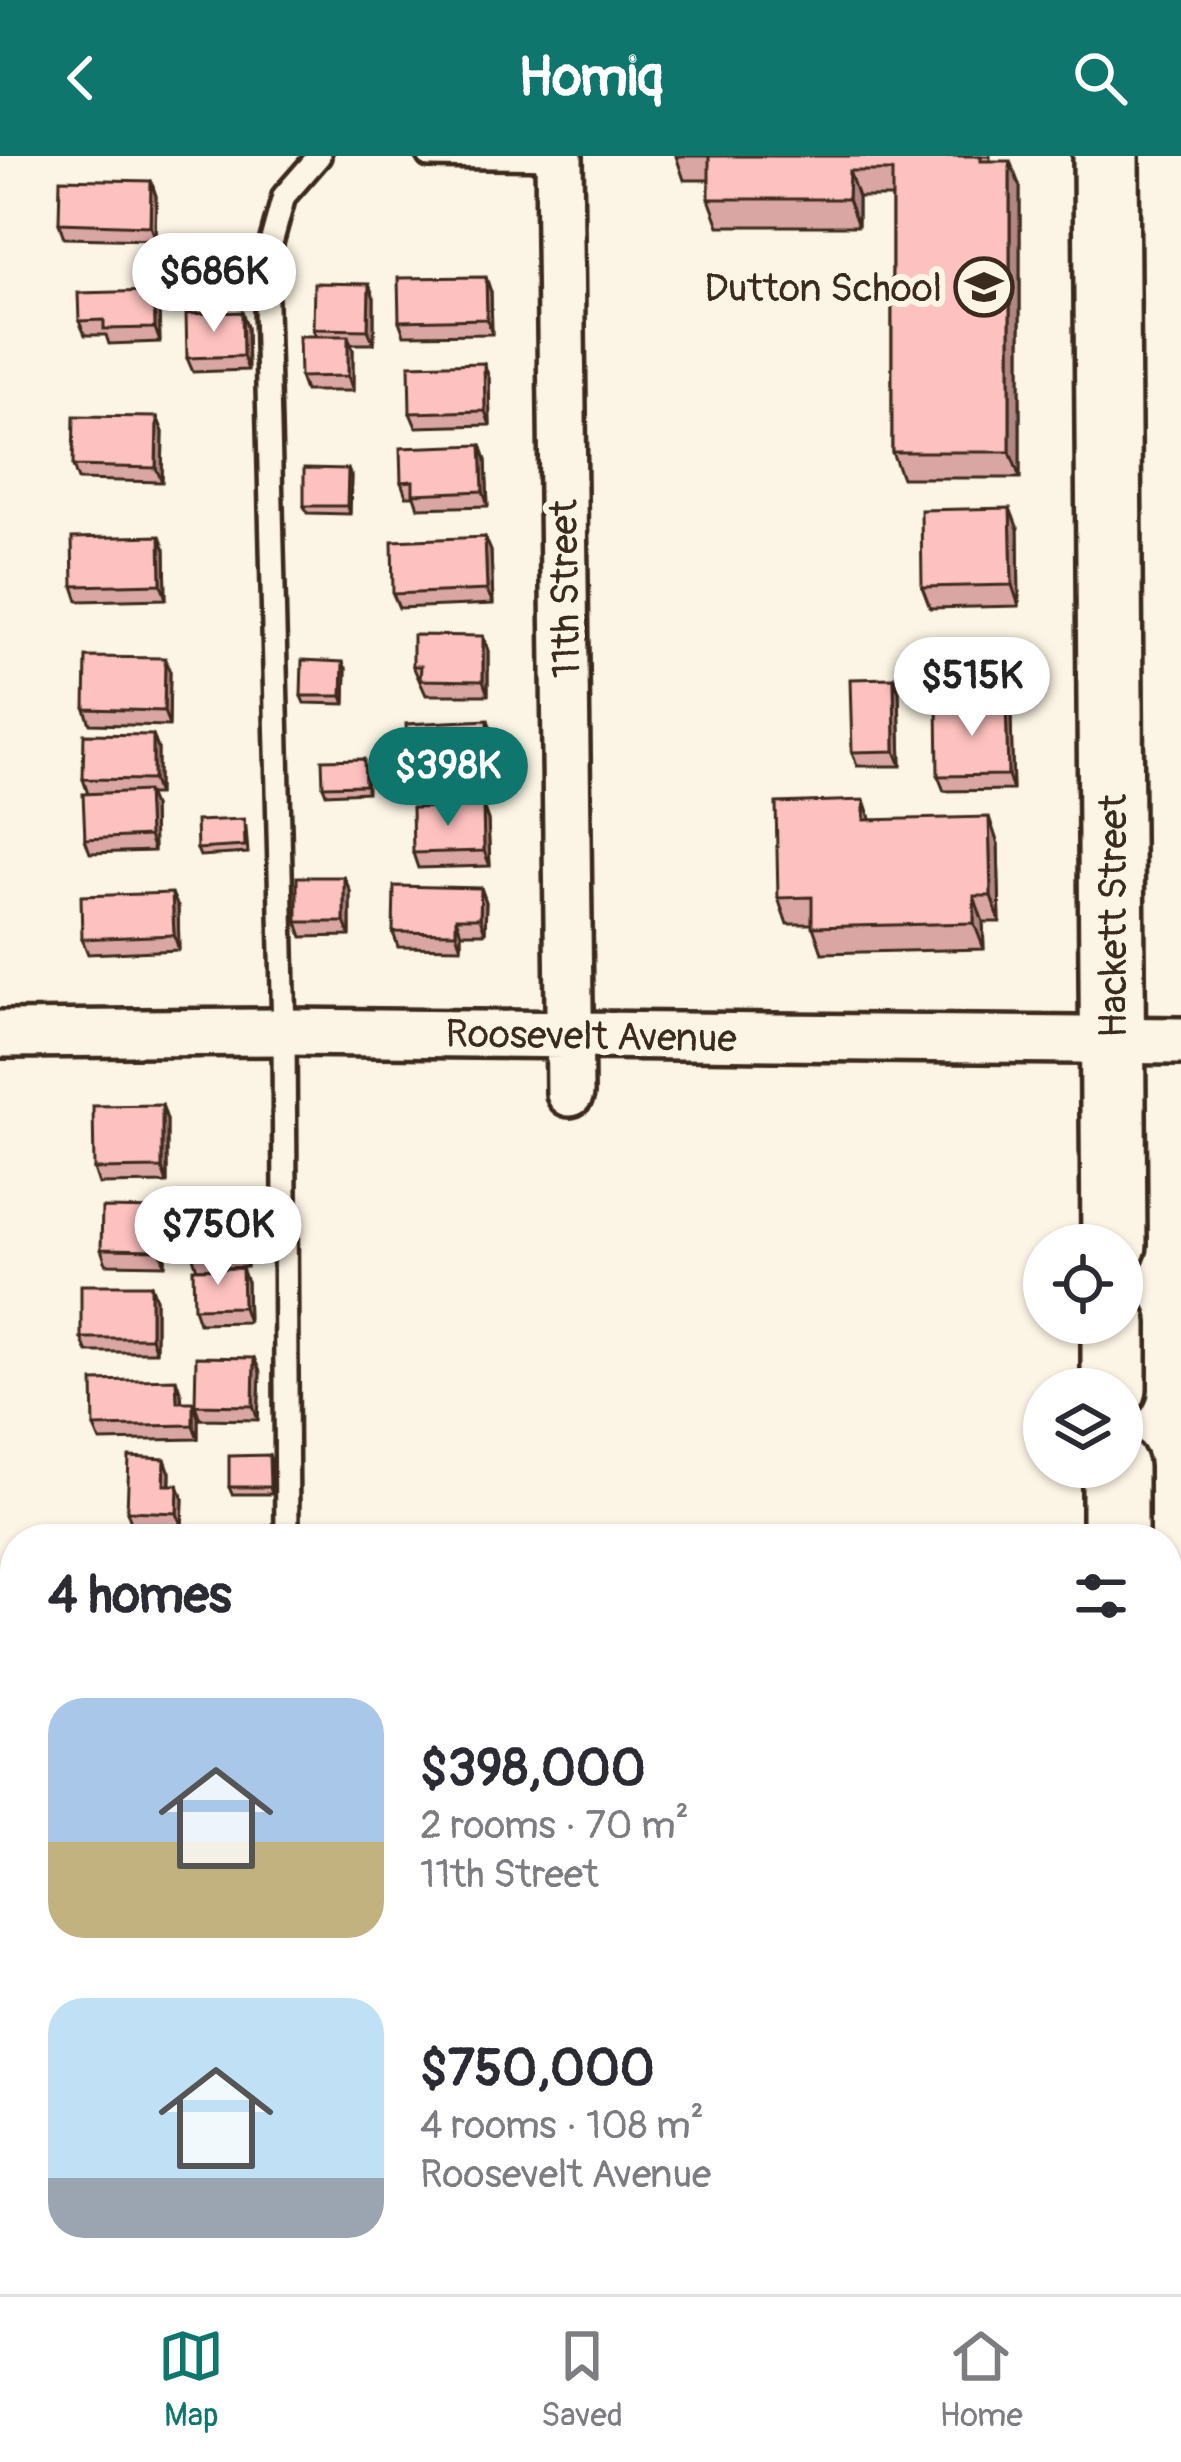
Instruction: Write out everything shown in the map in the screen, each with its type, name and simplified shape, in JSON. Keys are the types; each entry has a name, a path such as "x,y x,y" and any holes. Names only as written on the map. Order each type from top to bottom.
{"street":[{"name":"Hackett Street","path":"1106,156 1114,1224"},
{"name":"11th Street","path":"559,157 570,1093"},
{"name":"Roosevelt Avenue","path":"0,1034 1181,1041"},
{"path":"1114,1488 1115,1524"}],"lane":[{"path":"287,1524 284,1033 265,265 284,196 319,156"},
{"path":"429,156 559,157"}],"building":[{"path":"709,156 981,156 981,161 1010,161 1010,452 892,452 892,171 849,171 848,199 709,199"},
{"path":"60,179 151,181 150,226 59,223"},
{"path":"486,277 487,319 399,321 398,278"},
{"path":"314,283 369,284 368,330 313,329"},
{"path":"154,291 155,328 104,329 104,320 79,321 78,293"},
{"path":"242,312 243,356 187,358 186,314"},
{"path":"299,336 348,336 348,376 300,377"},
{"path":"484,363 485,411 410,413 409,365"},
{"path":"74,416 157,417 156,468 73,466"},
{"path":"481,445 483,491 413,494 413,481 401,482 400,448"},
{"path":"304,468 348,469 347,506 304,506"},
{"path":"1010,508 1012,585 922,587 921,510"},
{"path":"160,536 161,584 73,586 72,538"},
{"path":"485,537 487,590 393,594 392,541"},
{"path":"413,635 483,636 483,681 420,680 421,666 413,666"},
{"path":"86,657 165,658 164,711 85,709"},
{"path":"302,660 343,662 342,696 301,696"},
{"path":"894,678 895,751 852,752 850,679"},
{"path":"1006,702 1008,775 938,776 937,703"},
{"path":"488,720 490,770 409,773 406,724"},
{"path":"84,734 153,735 153,780 83,779"},
{"path":"364,759 365,785 323,786 322,760"},
{"path":"147,791 149,836 85,839 83,794"},
{"path":"864,800 864,820 989,817 991,896 974,896 974,923 812,927 812,897 778,898 776,803"},
{"path":"483,806 484,851 413,853 412,808"},
{"path":"244,819 245,846 197,849 196,821"},
{"path":"297,877 344,877 344,922 297,922"},
{"path":"394,886 481,888 480,918 456,918 456,933 393,932"},
{"path":"172,893 174,935 82,939 81,896"},
{"path":"162,1105 162,1168 94,1169 93,1106"},
{"path":"102,1208 161,1209 160,1250 101,1249"},
{"path":"241,1209 242,1253 192,1254 191,1211"},
{"path":"242,1268 243,1307 194,1308 193,1269"},
{"path":"81,1285 151,1285 151,1338 81,1338"},
{"path":"196,1357 254,1358 253,1406 195,1405"},
{"path":"176,1379 177,1402 193,1402 193,1425 94,1427 93,1381"},
{"path":"269,1455 270,1487 229,1487 229,1456"},
{"path":"129,1457 165,1459 164,1485 178,1485 177,1513 127,1511"}],"place":[{"name":"Dutton School","path":"984,287"}]}
